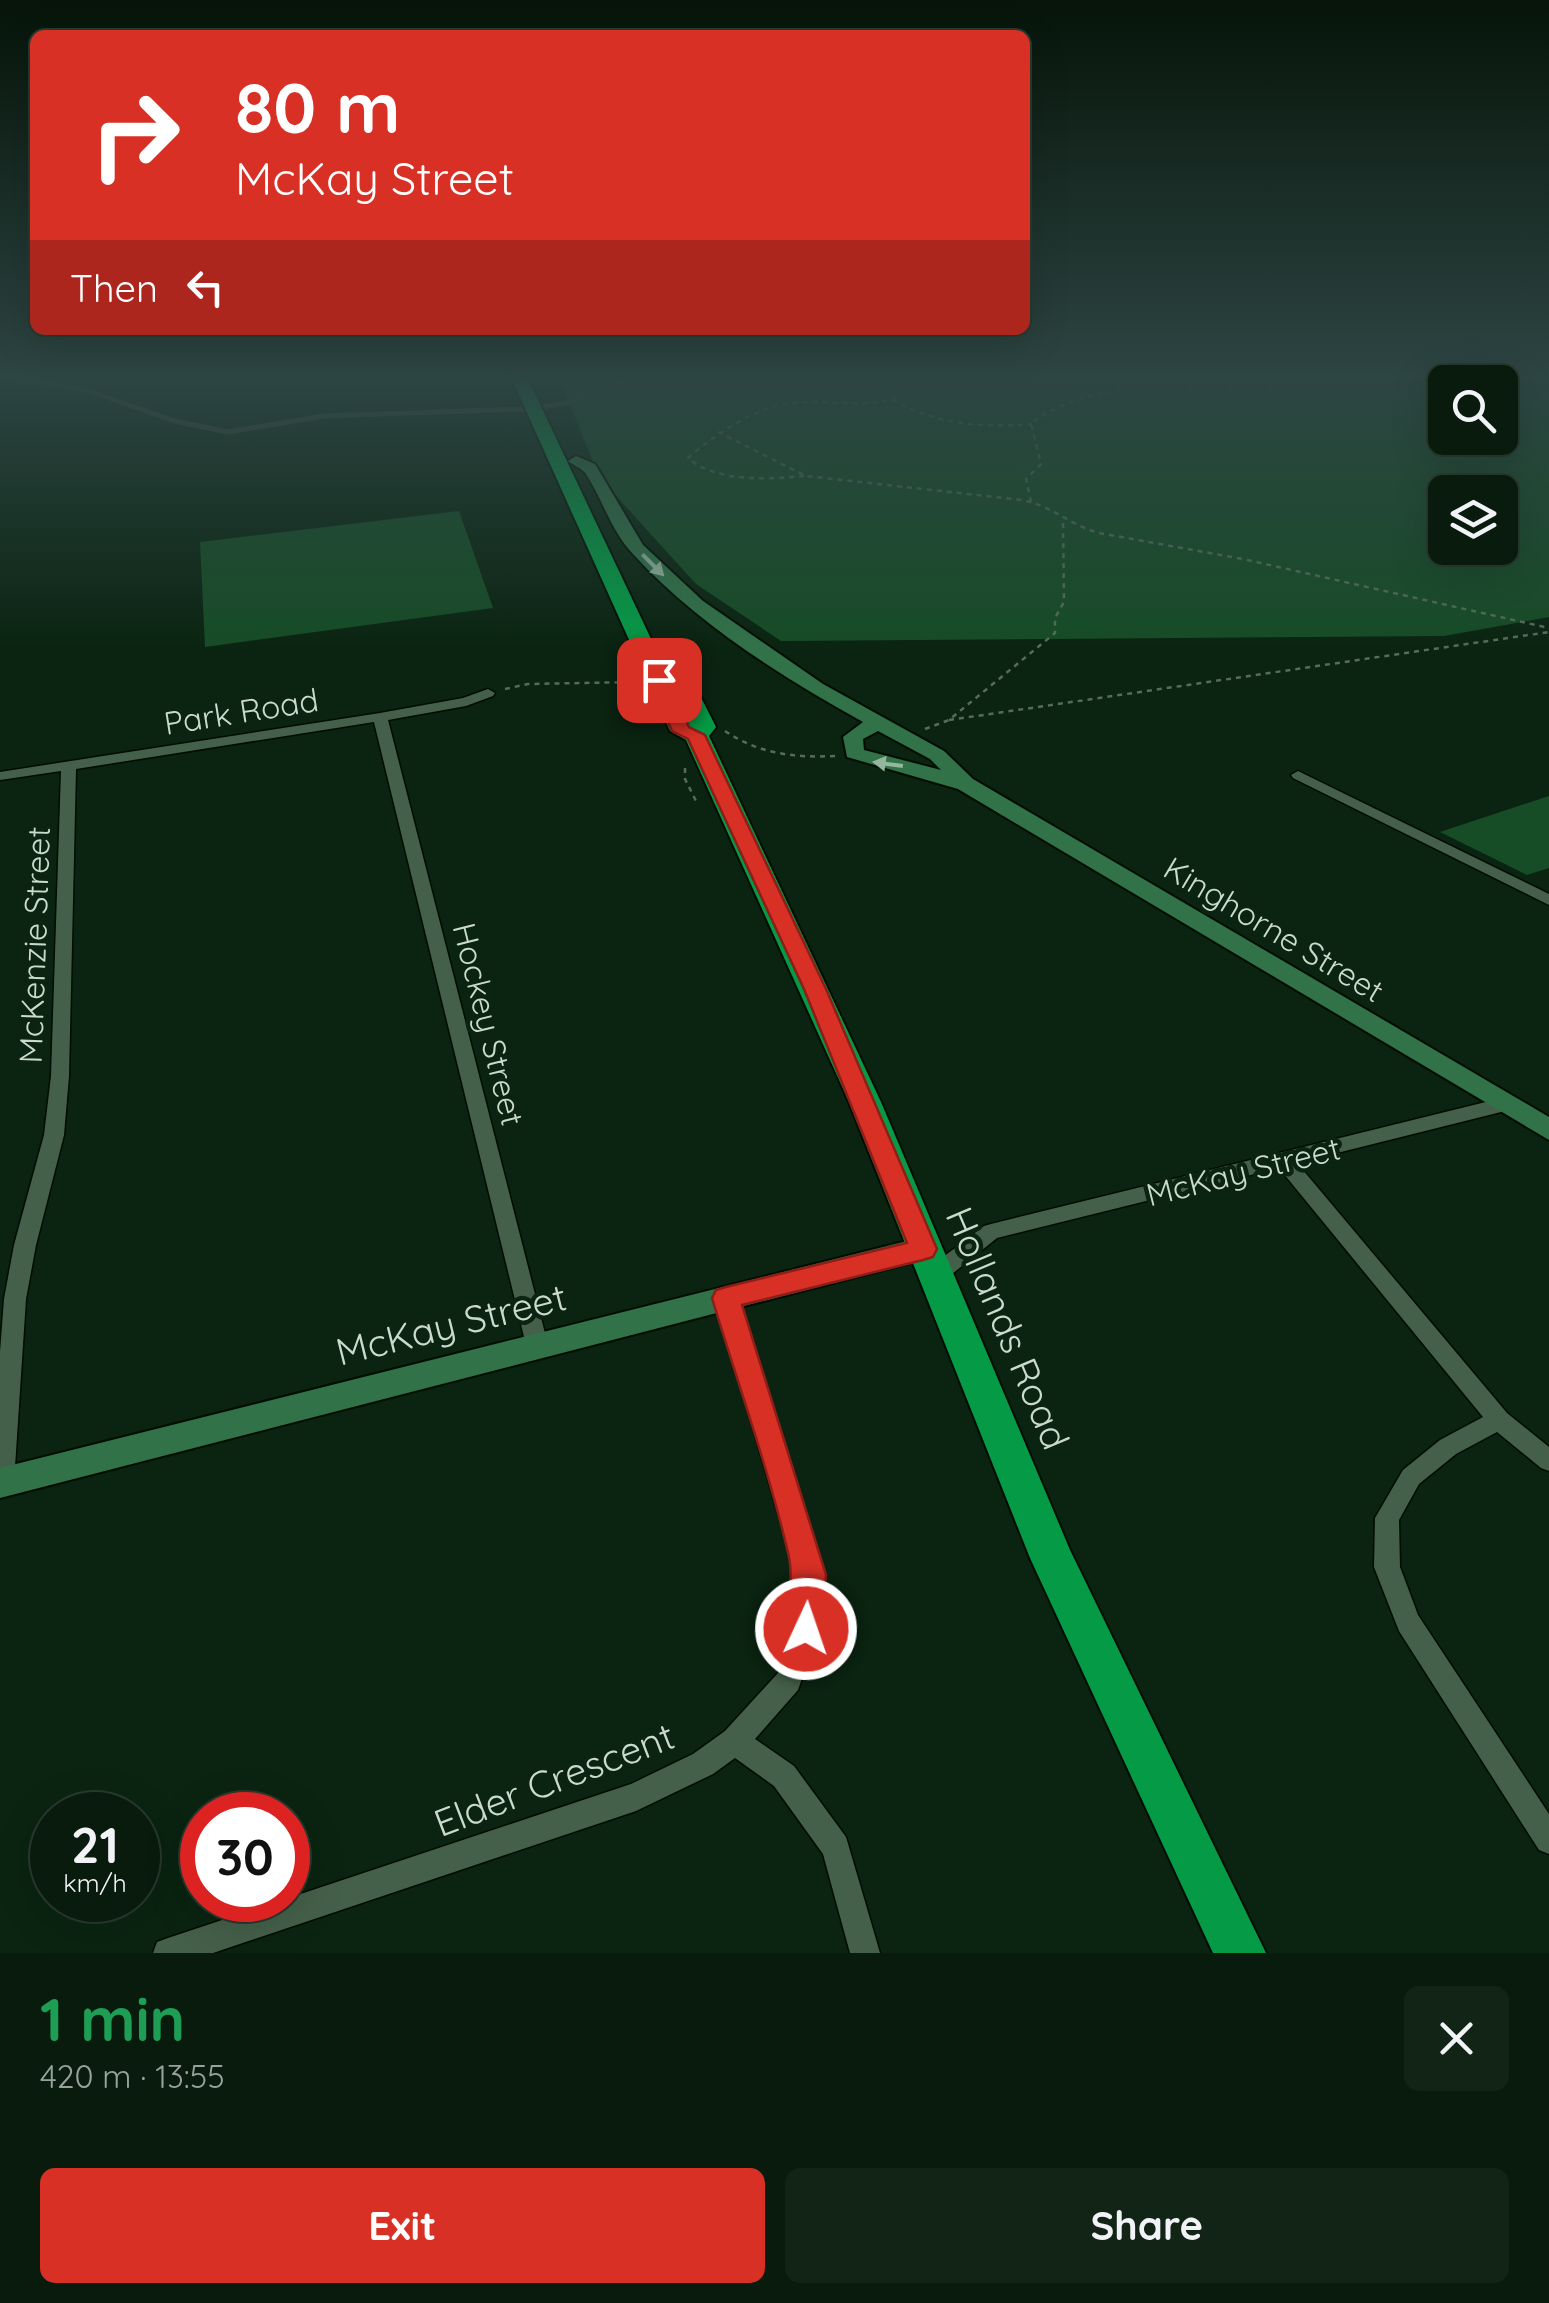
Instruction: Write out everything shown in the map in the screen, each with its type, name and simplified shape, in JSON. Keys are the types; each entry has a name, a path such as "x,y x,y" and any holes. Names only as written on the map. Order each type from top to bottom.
{"highway":[{"name":"Hollands Road","path":"570,468 682,731 708,731 1052,1558 1240,1953"}],"main road":[{"name":"Kinghorne Street","path":"591,468 637,549 698,606 772,660 937,755 966,784"},
{"path":"854,753 853,737 876,723"},
{"name":"Kinghorne Street","path":"854,753 875,763 914,768 966,784 1549,1130"},
{"name":"McKay Street","path":"1,1482 726,1298 928,1263"}],"street":[{"name":"Park Road","path":"0,776 380,717 466,702 488,693"},
{"name":"Hockey Street","path":"380,717 537,1345"},
{"name":"McKenzie Street","path":"1,1482 16,1300 56,1115 70,765"},
{"path":"1298,775 1549,900"},
{"name":"McKay Street","path":"928,1263 991,1232 1506,1104"},
{"path":"1285,1162 1498,1420 1549,1461"},
{"name":"Elder Crescent","path":"168,1953 636,1797 703,1764 735,1741 789,1681 806,1629 809,1575 726,1298"},
{"path":"1498,1420 1448,1447 1411,1477 1387,1518 1387,1567 1408,1622 1549,1840"},
{"path":"735,1741 784,1776 836,1847 865,1953"}],"path":[{"path":"701,468 1031,502 1050,506 1098,534 1262,563 1549,630"},
{"path":"784,468 806,476"},
{"path":"1031,502 1026,480 1037,468"},
{"path":"948,720 1055,633 1056,618 1064,602 1063,517"},
{"path":"912,728 1160,686 1214,683 1362,656 1549,630"},
{"path":"488,693 528,684 644,682"},
{"path":"708,731 784,756 854,753"}],"green space":[{"path":"595,468 1549,468 1549,617 1444,636 781,641 696,584 599,477"},
{"path":"459,511 493,608 205,647 200,542"},
{"path":"1549,796 1549,868 1527,875 1440,832"}],"route":[{"path":"659,680 682,731 696,735 815,989 923,1249 726,1298 798,1526 809,1575 806,1629"}]}
